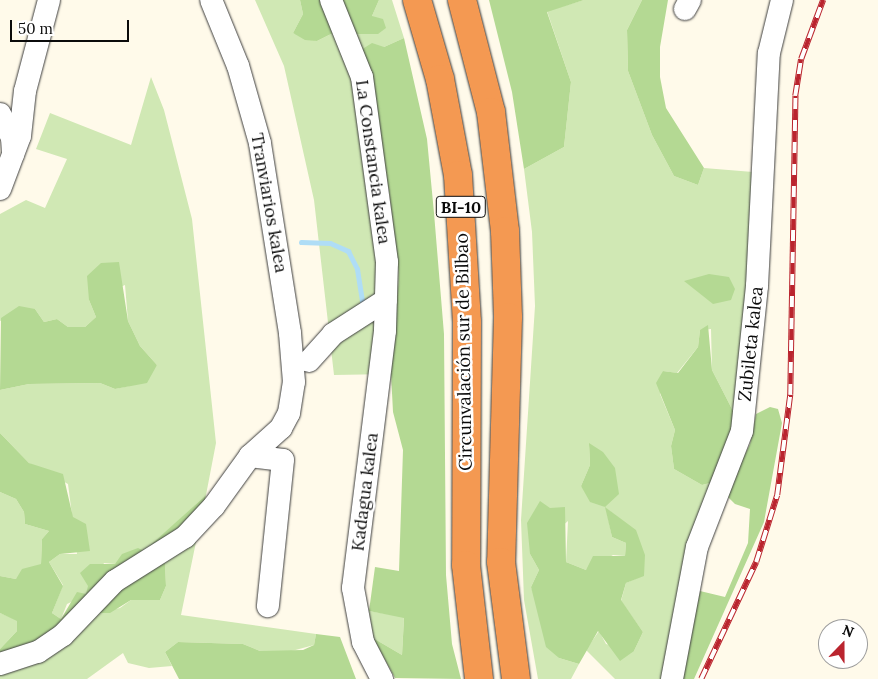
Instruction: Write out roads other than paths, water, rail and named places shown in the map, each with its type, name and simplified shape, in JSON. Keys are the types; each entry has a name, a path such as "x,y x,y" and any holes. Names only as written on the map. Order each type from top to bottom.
{"highway":[{"name":"Circunvalación sur de Bilbao","path":"417,0 440,79 458,176 467,322 466,565 479,679"},
{"name":"Circunvalación sur de Bilbao","path":"462,0 482,69 500,170 508,283 501,562 516,678"}],"street":[{"path":"0,189 20,136 25,90 49,0"},
{"name":"Tranviarios kalea","path":"211,0 238,66 260,143 290,333 294,382 289,413 281,428 250,456"},
{"name":"La Constancia kalea","path":"331,0 362,77 387,262 386,300"},
{"name":"Zubileta kalea","path":"672,679 697,547 742,431 747,357 757,286 769,53 782,0"},
{"path":"13,155 12,138 0,112 15,106 25,90"},
{"path":"309,361 333,334 386,300"},
{"name":"Kadagua kalea","path":"382,679 363,642 353,588 386,300"},
{"path":"0,664 38,652 63,635 115,581 185,537 214,506 250,456 283,460 268,606"}],"waterway":[{"path":"301,242 330,243 348,251 357,269 363,307"}],"railway":[{"path":"701,679 756,562 777,495 790,395 795,96 801,59 823,0"}]}
